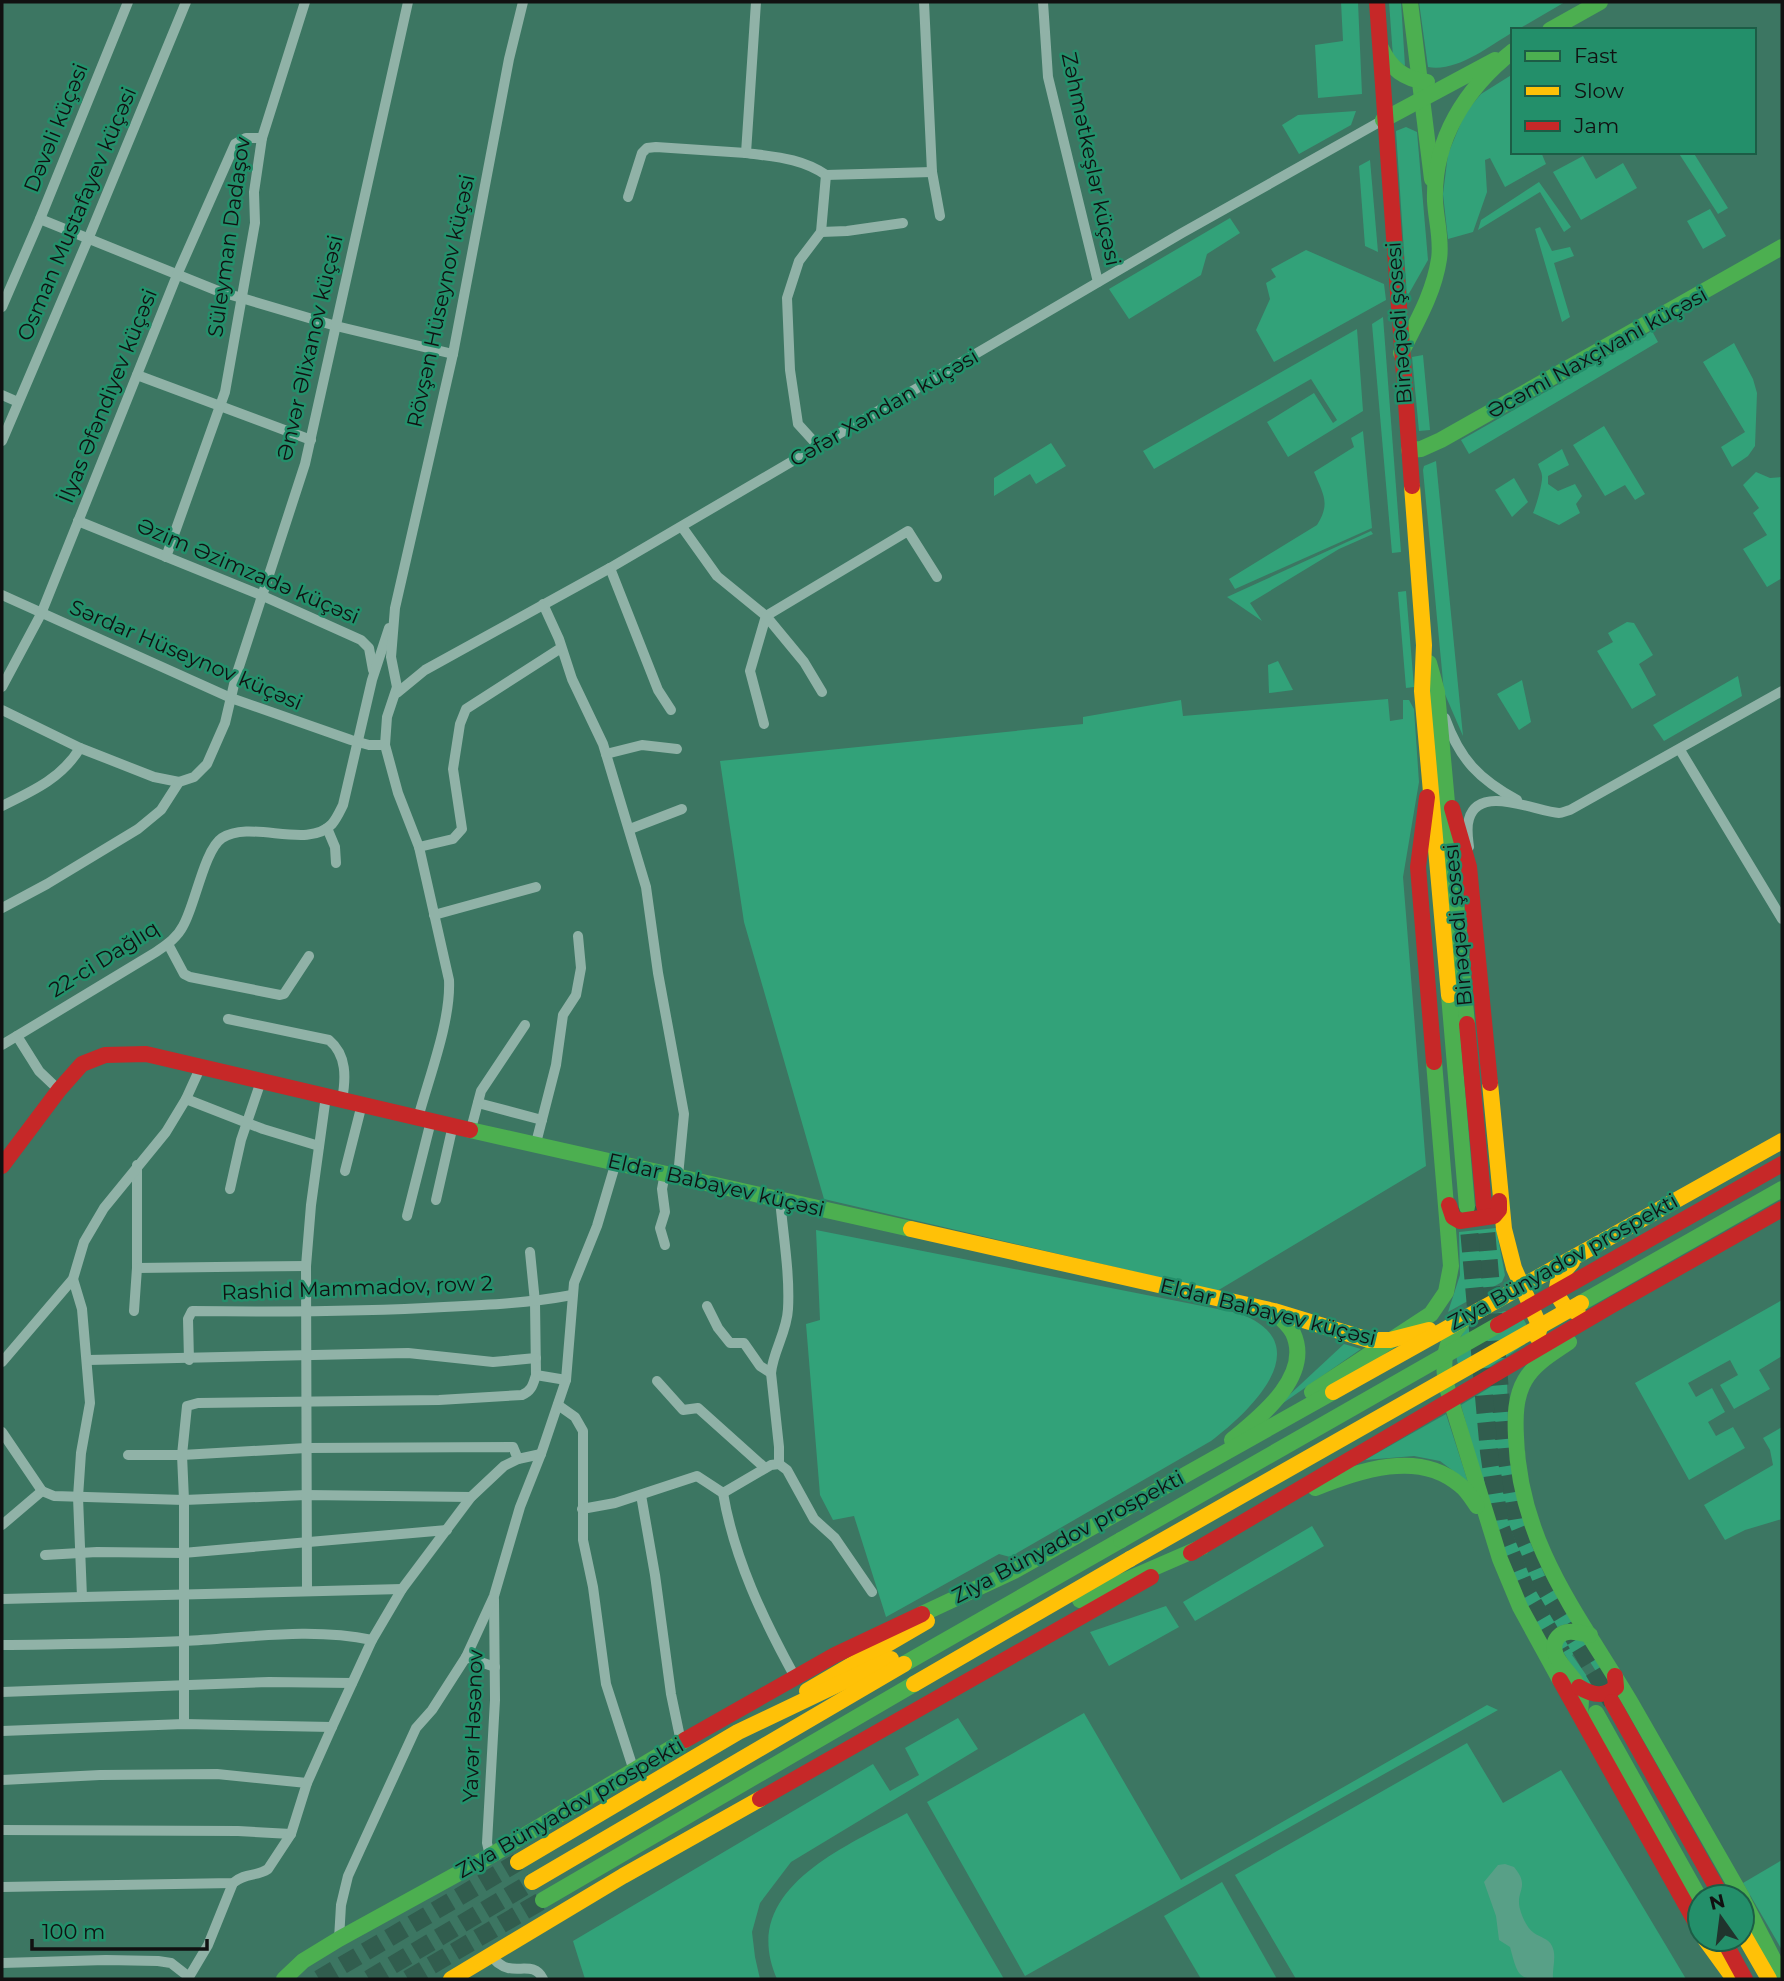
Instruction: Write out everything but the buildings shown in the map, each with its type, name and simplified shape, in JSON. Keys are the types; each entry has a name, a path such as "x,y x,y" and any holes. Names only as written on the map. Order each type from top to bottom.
{"main road":[{"name":"Binəqədi şosesi","path":"1377,2 1424,645 1422,691 1437,784 1484,1206"},
{"path":"1401,353 1421,313 1435,276 1439,246 1410,2"},
{"path":"1554,28 1600,2"},
{"path":"1379,43 1392,69 1404,77 1420,81 1461,79"},
{"path":"1384,120 1511,51"},
{"path":"1435,199 1442,148 1458,111 1472,88 1511,52"},
{"path":"1401,111 1417,114 1426,128"},
{"name":"Əcəmi Naxçivani küçəsi","path":"1409,450 1421,449 1441,440 1782,247"},
{"name":"Binəqədi şosesi","path":"1424,645 1437,692 1437,784 1467,1207"},
{"path":"1437,784 1469,867 1507,1244 1521,1286 1540,1327 1536,1340 1509,1366"},
{"path":"1204,1464 1431,1314 1448,1291 1451,1266 1419,875 1437,784"},
{"name":"Eldar Babayev küçəsi","path":"2,1166 82,1064 104,1055 146,1054 1274,1311 1362,1338 1390,1340 1408,1337 1473,1313"},
{"name":"Ziya Bünyadov prospekti","path":"285,1977 303,1961 339,1939 490,1856 795,1677 835,1655 1014,1571 1782,1141"},
{"name":"Ziya Bünyadov prospekti","path":"532,1882 993,1612 1782,1164"},
{"path":"1445,1192 1453,1217 1460,1221 1494,1216 1499,1210 1500,1189"},
{"path":"543,1900 1130,1559 1782,1189"},
{"path":"451,1979 635,1870 1202,1547 1612,1305 1782,1209"},
{"path":"1590,1247 1562,1272 1556,1282 1555,1290 1559,1301 1572,1312 1594,1312 1612,1305"},
{"path":"1533,1310 1527,1305 1511,1301 1473,1313 1453,1331 1445,1349 1444,1370 1451,1400 1489,1531 1508,1582 1532,1631 1588,1714 1690,1883"},
{"path":"1612,1305 1587,1331 1541,1361 1530,1372 1521,1389 1517,1408 1520,1469 1534,1534 1551,1570 1734,1883"},
{"path":"1204,1464 1256,1420 1287,1388 1296,1363 1295,1339 1291,1329 1274,1311"},
{"path":"1445,1349 1449,1369 1456,1382 1466,1385 1487,1380"},
{"path":"1276,1502 1372,1469 1410,1465 1441,1472 1462,1486 1473,1499 1489,1531"},
{"path":"1003,1633 1202,1547"},
{"path":"738,1732 1014,1571"},
{"name":"Ziya Bünyadov prospekti","path":"518,1862 738,1732 993,1612"},
{"path":"1532,1631 1556,1655 1579,1687 1588,1714 1686,1903"},
{"path":"1556,1655 1554,1643 1562,1634 1573,1631 1590,1635"},
{"path":"1579,1687 1590,1694 1607,1694 1616,1687 1615,1676"},
{"path":"1612,1702 1714,1883"},
{"path":"1756,1925 1782,1976"},
{"path":"1715,1953 1734,1979"},
{"path":"1731,1953 1745,1979"},
{"path":"1754,1953 1769,1979"}],"street":[{"name":"Dəvəli küçəsi","path":"2,307 128,2"},
{"name":"Osman Mustafayev küçəsi","path":"2,441 186,2"},
{"name":"Süleyman Dadaşov","path":"166,557 221,405 256,215 254,192 262,138 305,2"},
{"name":"Ənvər Əlixanov küçəsi","path":"179,782 194,777 207,764 225,723 236,676 311,440 408,2"},
{"name":"Rövşən Hüseynov küçəsi","path":"395,608 453,354 509,59 523,2"},
{"path":"746,153 756,2"},
{"path":"924,2 932,172 940,215"},
{"name":"Zəhmətkeşlər küçəsi","path":"1043,2 1048,77 1098,282"},
{"name":"Cəfər Xəndan küçəsi","path":"396,694 417,675 682,527 1098,282 1384,120"},
{"name":"İlyas Əfəndiyev küçəsi","path":"2,687 41,614 177,275 235,144 246,138 262,138"},
{"path":"628,197 642,153 647,148 656,147 746,153 799,161 811,165 825,175 932,172"},
{"path":"818,446 798,424 790,370 787,298 799,261 821,232 825,175"},
{"path":"40,219 241,299 336,326 453,354"},
{"path":"821,232 904,223"},
{"path":"137,375 311,440"},
{"path":"2,395 18,402"},
{"name":"Əzim Əzimzadə küçəsi","path":"78,521 262,596 366,643 373,661 372,680"},
{"path":"682,527 717,576 766,616 804,662 822,692"},
{"path":"764,724 750,671 766,616 908,530 937,576"},
{"path":"610,568 658,690 670,710"},
{"name":"Sərdar Hüseynov küçəsi","path":"2,595 231,698 386,750"},
{"path":"543,604 572,679 591,714 606,754 649,903 684,1121 671,1174 662,1189 666,1212 660,1228 665,1245"},
{"path":"395,608 391,647 393,671 397,681 396,694 387,717 386,750 398,793 419,847 446,962 450,996 407,1216"},
{"path":"337,863 335,847 327,828 343,805 372,680 395,608"},
{"path":"419,847 453,839 462,829 453,774 460,724 466,709 561,648"},
{"path":"372,680 380,671 417,675"},
{"path":"1437,692 1457,746 1470,766 1491,785 1523,803 1558,813 1570,810 1782,691"},
{"path":"2,710 80,748 154,777 179,782 161,810 138,829 2,908"},
{"path":"606,754 642,745 677,749"},
{"path":"2,806 54,779 70,765 80,748"},
{"path":"1680,750 1782,919"},
{"path":"1469,867 1468,825 1474,809 1486,803 1523,803"},
{"path":"630,830 682,809"},
{"name":"22-ci Dağlıq","path":"2,1045 168,944 182,929 210,854 222,837 246,832 304,834 327,828"},
{"path":"434,915 536,887"},
{"path":"536,1143 556,1065 563,1015 576,995 581,968 578,936"},
{"path":"168,944 184,974 190,977 280,995 309,956"},
{"path":"228,1019 329,1040 338,1048 345,1077 334,1098 319,1146 306,1266 307,1591"},
{"path":"471,1129 481,1091 525,1025"},
{"path":"16,1036 39,1071 59,1090"},
{"path":"2,1362 73,1279 85,1242 104,1208 166,1132 187,1099 201,1066"},
{"path":"230,1189 241,1140 261,1081"},
{"path":"187,1099 263,1129 319,1146"},
{"path":"478,1103 542,1120"},
{"path":"345,1171 362,1104"},
{"path":"436,1200 453,1125"},
{"path":"339,1939 341,1905 348,1876 364,1839 416,1728 432,1710 466,1657 494,1596 520,1507 566,1380 572,1295 603,1209 616,1162"},
{"path":"134,1311 137,1268 137,1165"},
{"path":"779,1464 771,1373 788,1310 780,1199"},
{"path":"184,1724 182,1455 185,1412 190,1404 439,1400 522,1395 529,1392 536,1375 535,1302 530,1252"},
{"path":"137,1268 306,1266"},
{"path":"73,1279 82,1309 90,1403 81,1453 78,1497 82,1597"},
{"name":"Rashid Mammadov, row 2","path":"189,1360 188,1319 192,1311 305,1313 535,1302 572,1295"},
{"path":"707,1306 718,1328 730,1343 744,1343 760,1366 771,1373"},
{"path":"88,1360 189,1360 408,1353 493,1362 536,1358"},
{"path":"536,1375 566,1380"},
{"path":"657,1381 682,1410 698,1408 765,1468"},
{"path":"558,1405 575,1418 583,1431 583,1540 593,1587 606,1684 634,1771"},
{"path":"2,1435 42,1491 54,1496 184,1500 306,1494 471,1497"},
{"path":"128,1455 182,1455 306,1448 513,1447 518,1459"},
{"path":"2,1963 158,1961 172,1963 189,1978 208,1945 233,1883 240,1877 268,1869 291,1834 307,1783 332,1727 372,1640 402,1589 471,1497 504,1466 518,1459 541,1454"},
{"path":"723,1493 765,1468 779,1464"},
{"path":"779,1464 787,1470 814,1519 835,1538 872,1592"},
{"path":"582,1509 641,1495 697,1476 723,1493 727,1517 743,1568 795,1677"},
{"path":"2,1525 42,1491"},
{"path":"641,1495 671,1694 681,1742"},
{"path":"45,1555 183,1553 447,1530"},
{"path":"2,1599 402,1589"},
{"name":"Yavər Həsənov","path":"490,1856 487,1843 495,1667 494,1596"},
{"path":"2,1645 184,1641 313,1632 337,1633 372,1640"},
{"path":"466,1657 495,1667"},
{"path":"2,1692 269,1682 352,1683"},
{"path":"2,1731 184,1724 332,1727"},
{"path":"2,1780 100,1774 217,1774 307,1783"},
{"path":"2,1830 238,1831 291,1834"},
{"path":"2,1887 233,1883"},
{"path":"490,1955 504,1967 529,1967 541,1974 543,1979"},
{"path":"270,1979 285,1977"}],"shaded area":[{"path":"1341,2 1358,2 1362,94 1318,98 1315,45 1343,41"},
{"path":"1389,2 1401,2 1405,66 1393,57"},
{"path":"1419,2 1565,2 1520,28 1511,28 1511,33 1472,57 1450,66 1428,67"},
{"path":"1511,75 1511,154 1542,154 1546,164 1505,187 1490,158 1485,160 1487,192 1473,232 1448,239 1443,194 1448,154 1465,113 1481,94"},
{"path":"1356,111 1351,125 1299,154 1282,125 1298,115"},
{"path":"1406,127 1417,132 1428,260 1407,297 1396,131"},
{"path":"1679,154 1694,154 1728,208 1718,214"},
{"path":"1583,156 1596,179 1623,163 1637,188 1581,220 1553,172"},
{"path":"1370,160 1378,252 1365,246 1359,166"},
{"path":"1539,182 1571,227 1564,232 1540,192 1478,230 1481,220"},
{"path":"1710,209 1726,236 1703,249 1687,221"},
{"path":"1230,218 1240,233 1207,254 1201,275 1129,319 1109,289"},
{"path":"1540,227 1552,251 1570,247 1574,256 1554,263 1570,317 1562,322 1535,229"},
{"path":"1306,250 1384,284 1386,300 1274,362 1256,330 1270,299 1266,283 1276,277 1271,269"},
{"path":"1383,317 1401,552 1392,553 1372,324"},
{"path":"1357,329 1363,411 1288,457 1267,422 1314,393 1333,423 1337,420 1311,379 1154,469 1143,451"},
{"path":"1652,331 1658,342 1469,454 1461,440"},
{"path":"1734,343 1753,379 1757,393 1755,446 1748,456 1732,467 1721,447 1745,432 1703,362"},
{"path":"1423,355 1430,430 1419,431 1412,357"},
{"path":"1604,426 1645,494 1635,500 1625,485 1605,496 1573,445"},
{"path":"1363,431 1372,528 1235,589 1229,579 1317,525 1325,504 1314,472 1354,447 1351,438"},
{"path":"1051,443 1066,466 1036,484 1030,474 994,496 994,478"},
{"path":"1562,449 1569,465 1548,476 1548,484 1558,491 1575,484 1582,496 1576,504 1580,513 1559,525 1533,513 1542,479 1538,464"},
{"path":"1436,461 1463,736 1444,692 1423,470 1424,466"},
{"path":"1756,472 1770,478 1782,477 1782,578 1767,587 1743,549 1767,535 1753,513 1759,508 1743,485"},
{"path":"1514,478 1528,502 1512,517 1495,490"},
{"path":"1371,531 1373,534 1339,549 1250,603 1262,621 1227,597"},
{"path":"1406,591 1414,687 1406,688 1398,592"},
{"path":"1627,622 1634,623 1653,655 1639,664 1656,695 1632,709 1597,651 1613,642 1608,633"},
{"path":"1278,661 1293,690 1269,693 1268,665"},
{"path":"1738,676 1742,696 1664,741 1653,725"},
{"path":"1522,680 1531,722 1519,730 1497,694"},
{"path":"1388,699 1390,721 1403,719 1403,700 1409,700 1414,709 1419,782 1403,877 1426,1166 1217,1291 824,1199 744,922 720,761 1083,724 1083,717 1181,700 1183,716"},
{"path":"1496,1228 1505,1275 1502,1282 1448,1312 1460,1275 1459,1232"},
{"path":"816,1230 1238,1313 1262,1326 1275,1341 1277,1359 1271,1377 1259,1395 1211,1441 1010,1557 999,1554 886,1617 854,1516 833,1520 820,1495 806,1324 820,1320"},
{"path":"1782,1300 1782,1356 1759,1370 1770,1389 1734,1409 1720,1385 1738,1375 1730,1360 1688,1383 1696,1397 1712,1388 1725,1412 1708,1422 1716,1436 1733,1427 1745,1448 1689,1480 1635,1383"},
{"path":"1505,1311 1516,1311 1524,1320 1528,1328 1525,1341 1513,1352 1485,1369 1475,1373 1464,1371 1459,1366 1457,1352 1465,1330 1477,1320"},
{"path":"1344,1344 1361,1349 1273,1410"},
{"path":"1507,1377 1508,1426 1530,1542 1546,1578 1574,1624 1557,1627 1548,1642 1529,1612 1500,1548 1461,1405"},
{"path":"1446,1414 1468,1482 1440,1461 1414,1456 1365,1460"},
{"path":"1782,1427 1782,1519 1745,1530 1725,1540 1704,1505 1773,1465 1770,1450 1763,1438"},
{"path":"1312,1526 1324,1546 1195,1621 1183,1602"},
{"path":"1166,1606 1179,1627 1109,1666 1090,1632"},
{"path":"1583,1638 1613,1685 1607,1689 1582,1649 1572,1655 1594,1686 1589,1688 1575,1672 1561,1648 1563,1640"},
{"path":"1487,1705 1498,1710 1025,1976 927,1802 1084,1713 1181,1880"},
{"path":"958,1718 978,1749 791,1862 760,1903 752,1932 760,1979 585,1979 573,1941 873,1764 890,1791 919,1775 905,1748"},
{"path":"1467,1743 1503,1803 1561,1770 1686,1979 1296,1979 1235,1875"},
{"path":"907,1813 1004,1979 777,1979 769,1947 772,1920 784,1896 804,1875 829,1857"},
{"path":"1782,1860 1782,1950 1756,1905 1756,1883 1743,1883"},
{"path":"1498,1865 1514,1867 1521,1879 1519,1903 1525,1922 1531,1931 1552,1946 1553,1979 1522,1976 1510,1947 1499,1940 1496,1916 1484,1882"},
{"path":"1222,1882 1277,1979 1201,1979 1164,1916"}],"tunnel":[{"path":"1484,1206 1505,1449 1517,1521 1544,1587 1612,1702"},
{"path":"1467,1207 1489,1452 1500,1526 1528,1594 1562,1653"},
{"path":"319,1979 518,1862"},
{"path":"369,1979 532,1882"},
{"path":"408,1979 543,1900"}],"traffic: fast":[{"path":"1410,2 1432,179"},
{"path":"1554,28 1600,2"},
{"path":"1381,48 1399,72 1427,82"},
{"path":"1401,353 1424,308 1437,272 1440,245 1435,201 1436,178 1446,136 1467,98 1511,53"},
{"path":"1383,120 1495,60"},
{"path":"1409,450 1421,449 1441,440 1782,247"},
{"path":"1429,663 1437,692 1467,1024"},
{"path":"1449,995 1467,1207"},
{"path":"1312,1392 1431,1314 1446,1292 1451,1266 1434,1062"},
{"path":"470,1130 911,1229"},
{"path":"1581,1303 1782,1189"},
{"path":"1232,1440 1269,1407 1290,1380 1296,1365 1297,1349 1293,1333 1275,1313"},
{"path":"1462,1322 1451,1338 1445,1354 1448,1391 1500,1559 1520,1607 1560,1680"},
{"path":"1121,1540 1498,1325"},
{"path":"1569,1342 1534,1368 1525,1380 1517,1400 1516,1437 1520,1476 1528,1512 1540,1545 1572,1608 1631,1703 1734,1883"},
{"path":"922,1614 1014,1571 1333,1392"},
{"path":"1315,1488 1370,1470 1408,1466 1444,1474 1463,1487 1477,1506"},
{"path":"904,1664 1121,1540"},
{"path":"1080,1600 1202,1547"},
{"path":"1580,1714 1579,1689 1554,1650 1561,1634 1573,1632 1590,1635"},
{"path":"543,1900 914,1684"},
{"path":"1596,1713 1691,1883"},
{"path":"284,1979 303,1961 339,1939 490,1856 685,1740"},
{"path":"1756,1925 1782,1976"}],"traffic: slow":[{"path":"1412,486 1424,645 1422,691 1449,995"},
{"path":"1490,1083 1504,1229 1514,1268 1540,1327 1537,1337"},
{"path":"1333,1392 1782,1141"},
{"path":"911,1229 1274,1311 1369,1340 1390,1340 1429,1330"},
{"path":"1572,1262 1559,1277 1556,1293 1565,1307 1578,1313"},
{"path":"1130,1559 1581,1303"},
{"path":"914,1684 1130,1559"},
{"path":"807,1691 927,1621"},
{"path":"518,1862 738,1732 891,1659"},
{"path":"532,1882 904,1664"},
{"path":"451,1979 623,1876 760,1799"},
{"path":"1715,1953 1734,1979"},
{"path":"1754,1953 1769,1979"}],"traffic: jam":[{"path":"1377,2 1412,486"},
{"path":"1427,797 1418,867 1434,1062"},
{"path":"1452,808 1469,867 1490,1083"},
{"path":"1467,1024 1484,1206"},
{"path":"2,1166 82,1064 105,1055 146,1054 470,1130"},
{"path":"1498,1325 1782,1164"},
{"path":"1449,1205 1453,1217 1460,1221 1494,1216 1499,1210 1499,1201"},
{"path":"1191,1553 1612,1305 1782,1209"},
{"path":"760,1799 1151,1577"},
{"path":"685,1740 835,1655 922,1614"},
{"path":"1579,1687 1593,1693 1607,1693 1616,1687 1615,1676"},
{"path":"1560,1680 1686,1905"},
{"path":"1612,1702 1714,1883"},
{"path":"1731,1953 1745,1979"}]}
